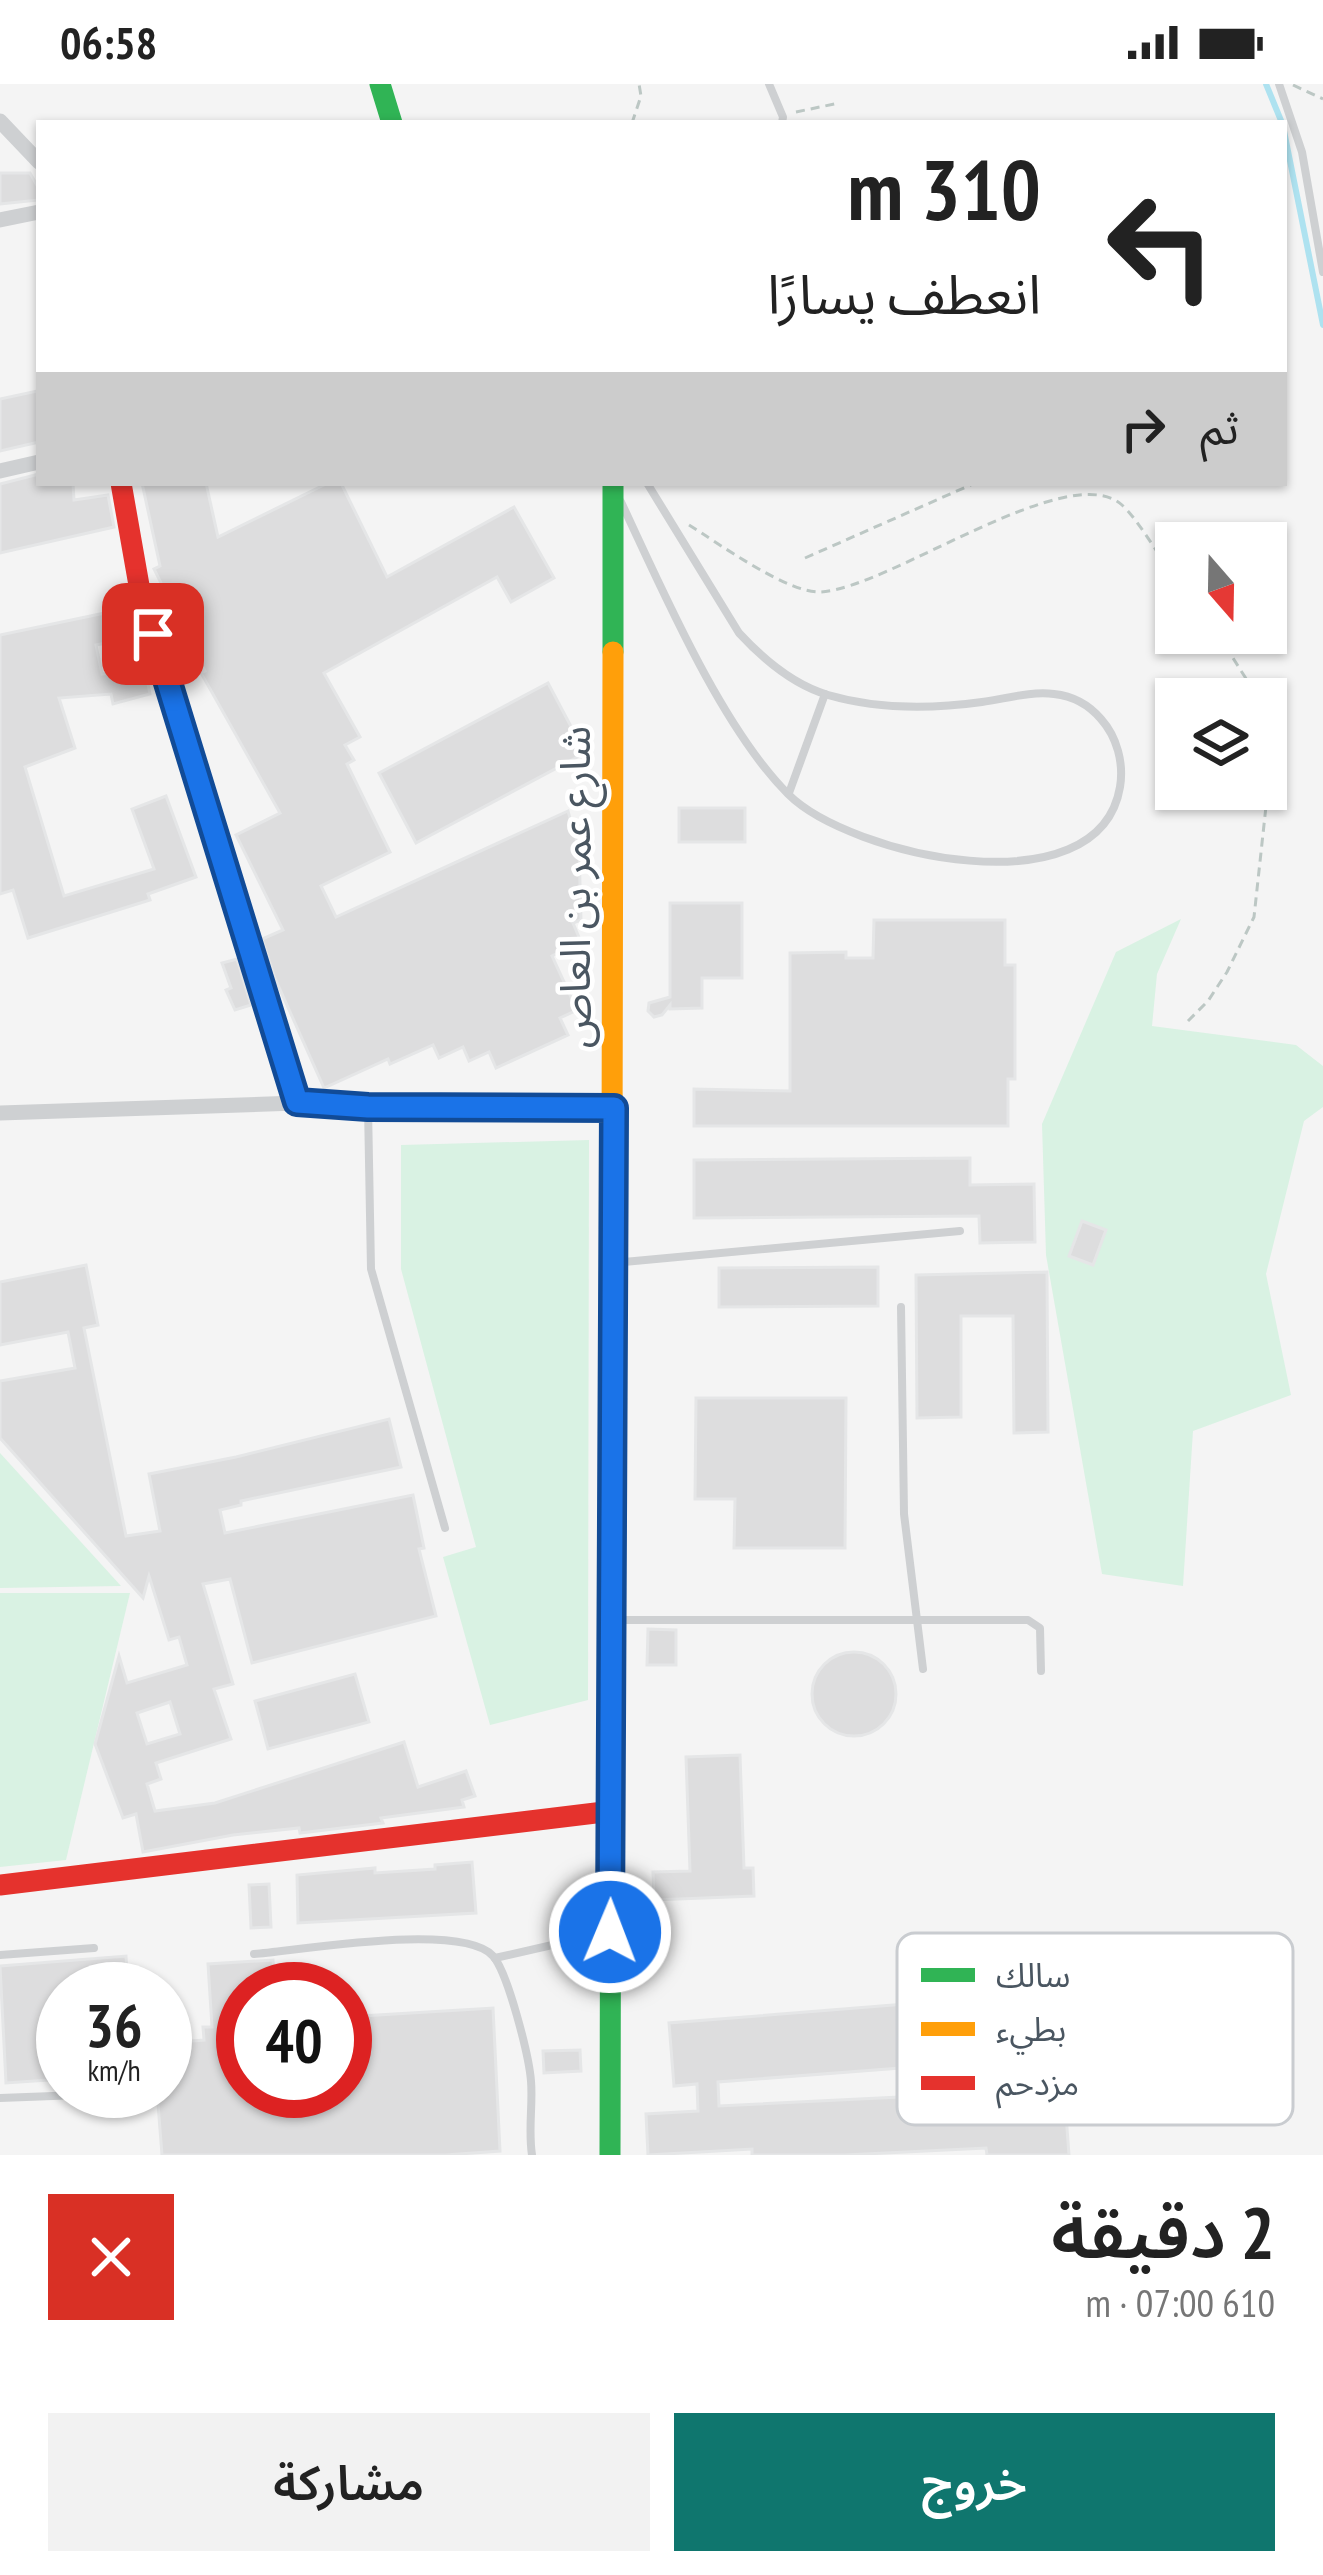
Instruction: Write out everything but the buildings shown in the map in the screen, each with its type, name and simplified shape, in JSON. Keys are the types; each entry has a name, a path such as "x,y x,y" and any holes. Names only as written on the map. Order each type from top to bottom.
{"street":[{"path":"380,84 391,120"},
{"path":"0,121 36,159"},
{"path":"0,220 36,213"},
{"path":"0,470 36,463"},
{"path":"122,486 140,591 297,1102"},
{"name":"شارع عمر بن العاص","path":"610,2155 613,486"},
{"path":"0,1113 297,1102 368,1107 614,1108"},
{"path":"0,1885 612,1811"}],"lane":[{"path":"769,84 782,120"},
{"path":"1279,84 1301,152 1323,272"},
{"path":"614,486 707,673 757,755 788,794 832,824 860,836 919,852 980,860 1041,858 1068,851 1096,834 1114,806 1121,774 1115,742 1097,715 1070,697 1042,693 924,706 825,694 776,667 740,633 648,486"},
{"path":"788,794 825,694"},
{"path":"368,1107 371,1269 445,1528"},
{"path":"611,1263 959,1231"},
{"path":"901,1307 904,1514 923,1669"},
{"path":"611,1620 916,1617 1035,1623 1041,1635 1041,1671"},
{"path":"495,1958 610,1932"},
{"path":"254,1954 436,1937 476,1944 495,1958 524,2039 532,2084 527,2126 532,2155"},
{"path":"0,1955 94,1948"},
{"path":"0,2098 36,2097"}],"path":[{"path":"633,120 639,84"},
{"path":"1290,84 1323,99"},
{"path":"782,120 839,103"},
{"path":"805,558 968,486"},
{"path":"662,508 765,573 818,592 868,577 1046,501 1094,491 1121,504 1155,550"},
{"path":"1188,1022 1228,972 1254,917 1266,810"}],"green space":[{"path":"1181,919 1157,974 1152,1026 1296,1045 1323,1066 1323,1107 1304,1121 1266,1274 1291,1395 1193,1431 1183,1586 1102,1574 1046,1255 1042,1124 1116,952"},
{"path":"589,1140 588,1700 490,1725 443,1557 476,1547 401,1269 401,1145"},
{"path":"0,1453 121,1586 0,1588"},
{"path":"0,1593 130,1593 66,1860 0,1867"}],"waterway":[{"path":"1266,84 1281,120"},
{"path":"1287,146 1323,325"}],"traffic: fast":[{"path":"380,84 391,120"},
{"path":"613,486 613,652"},
{"path":"610,2155 611,1686"}],"traffic: slow":[{"path":"611,1686 613,652"}],"traffic: jam":[{"path":"122,486 140,591 297,1103"},
{"path":"0,1885 612,1811"}],"route":[{"path":"153,634 297,1102 368,1107 614,1108 610,1932"}]}
